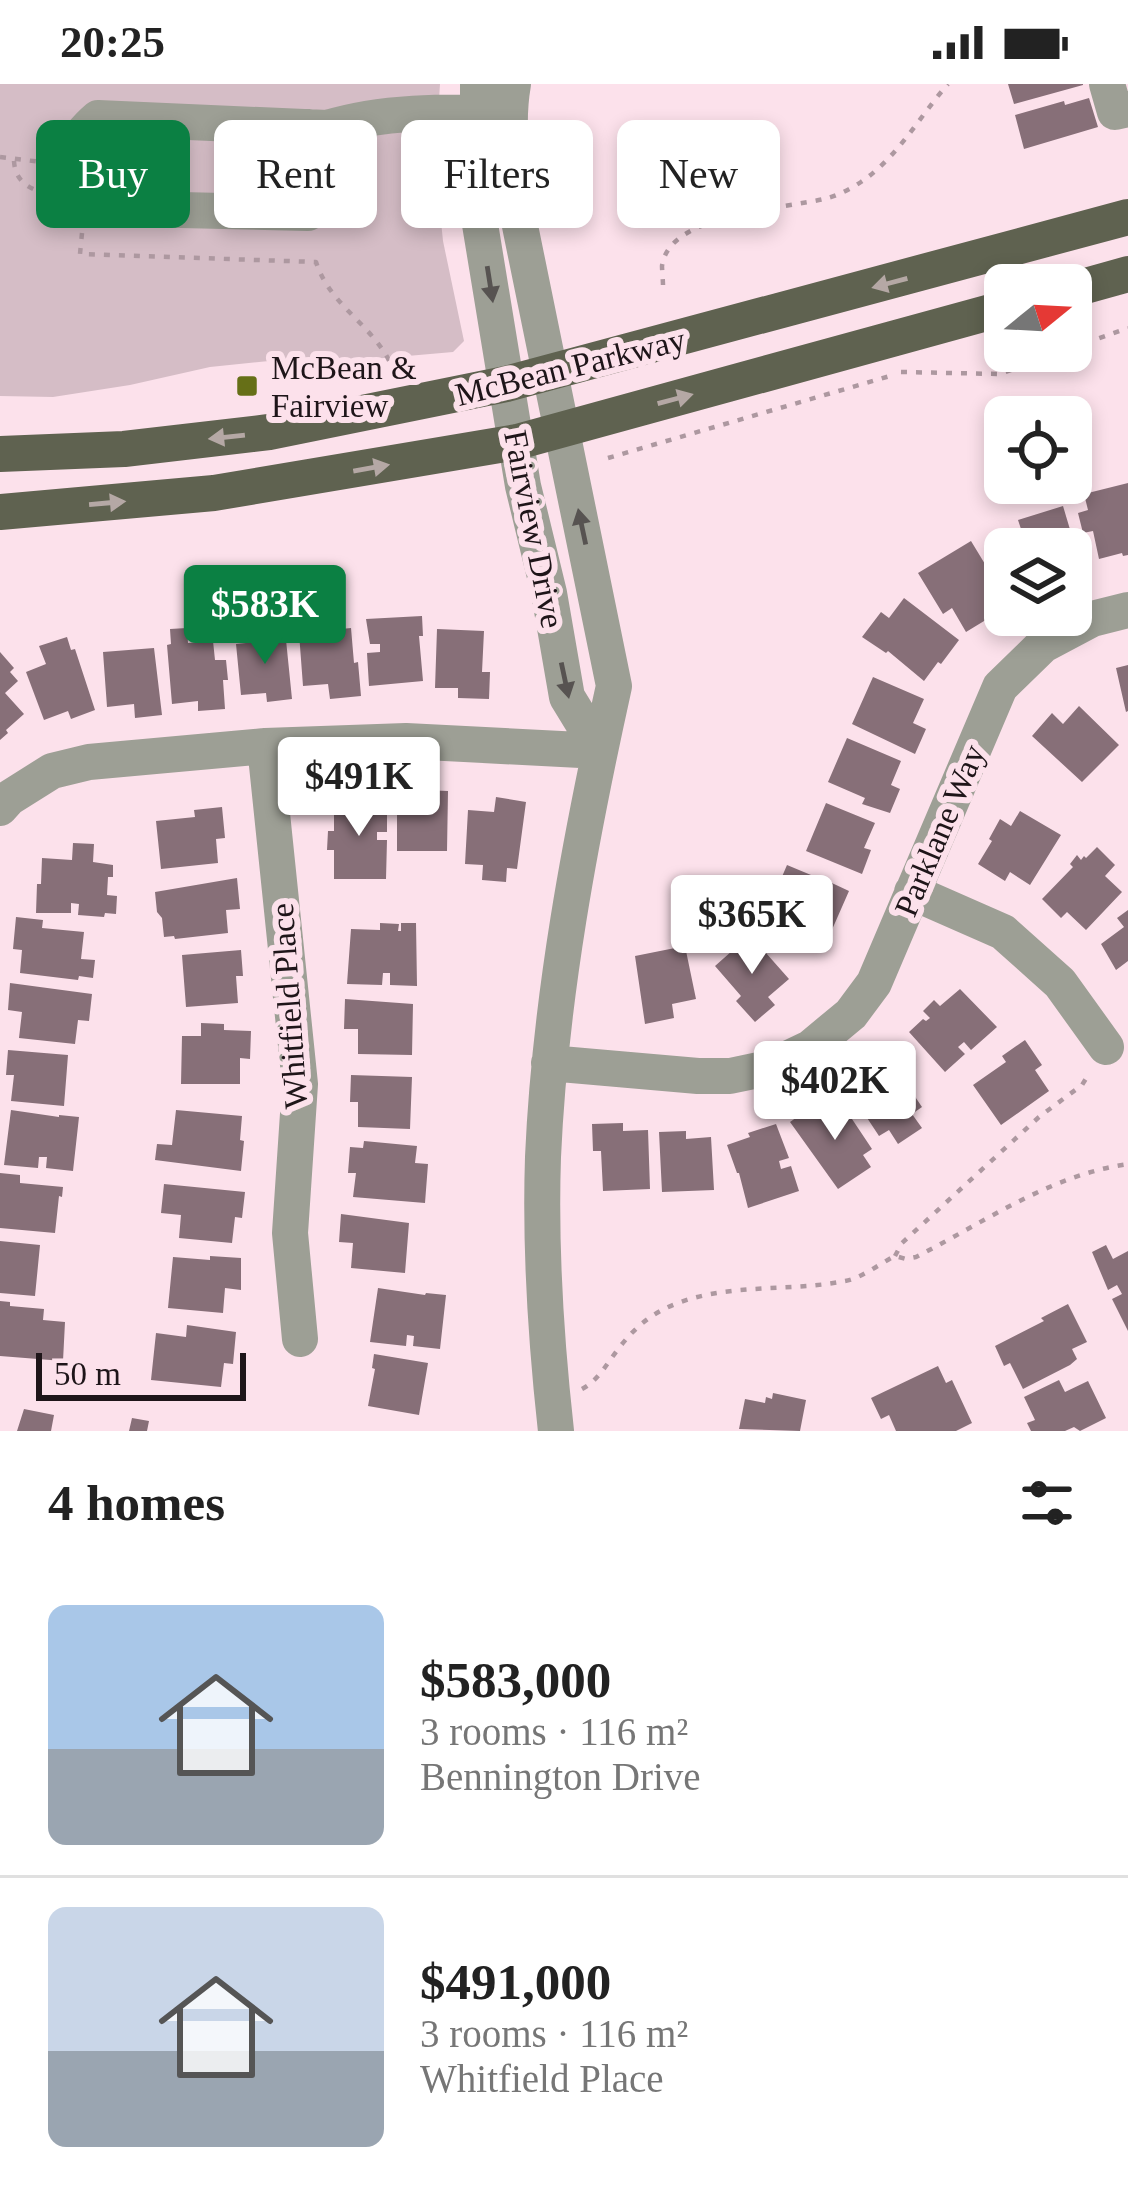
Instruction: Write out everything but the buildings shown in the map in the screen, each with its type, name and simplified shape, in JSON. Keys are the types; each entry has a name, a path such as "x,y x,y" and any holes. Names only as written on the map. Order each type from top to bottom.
{"main road":[{"name":"McBean Parkway","path":"0,454 124,449 269,432 506,384 1128,217"},
{"path":"1092,284 1128,274"},
{"name":"McBean Parkway","path":"0,512 261,487 517,442 984,314"}],"street":[{"path":"1107,84 1114,112 1128,109"},
{"path":"352,120 494,98"},
{"name":"Fairview Drive","path":"494,98 512,158 519,221 614,686 559,979 549,1063 543,1160 554,1414"},
{"name":"Fairview Drive","path":"494,98 478,212 524,486 567,698 600,751"},
{"path":"98,118 309,128 308,212 95,208 74,190 71,160 78,135 98,118"},
{"name":"Parklane Way","path":"549,1063 730,1076 768,1068 810,1048 851,1014 874,983 1000,687 1043,646 1092,619 1128,610"},
{"path":"0,808 52,771 89,762 265,746 406,741 600,751"},
{"name":"Whitfield Place","path":"265,746 300,1084 290,1233 300,1340"},
{"path":"912,892 1003,932 1060,983 1106,1047"}],"path":[{"path":"663,285 666,253 694,230 725,218 828,198 862,181 891,159 948,84"},
{"path":"0,158 36,161"},
{"path":"14,160 22,184 36,191"},
{"path":"82,229 80,254 316,262 333,297 375,338 393,369"},
{"path":"1092,341 1128,328"},
{"path":"608,458 902,372 1006,372"},
{"path":"554,1414 587,1387 644,1321 679,1303 733,1290 843,1281 895,1256 902,1244 1039,1117 1082,1085 1106,1047"},
{"path":"895,1256 916,1257 1066,1178 1128,1164"}],"shaded area":[{"path":"0,84 440,84 438,120 401,120 401,228 442,228 464,341 453,352 350,361 279,360 210,367 53,397 0,396"}],"place":[{"name":"McBean & Fairview","path":"247,386"}]}
